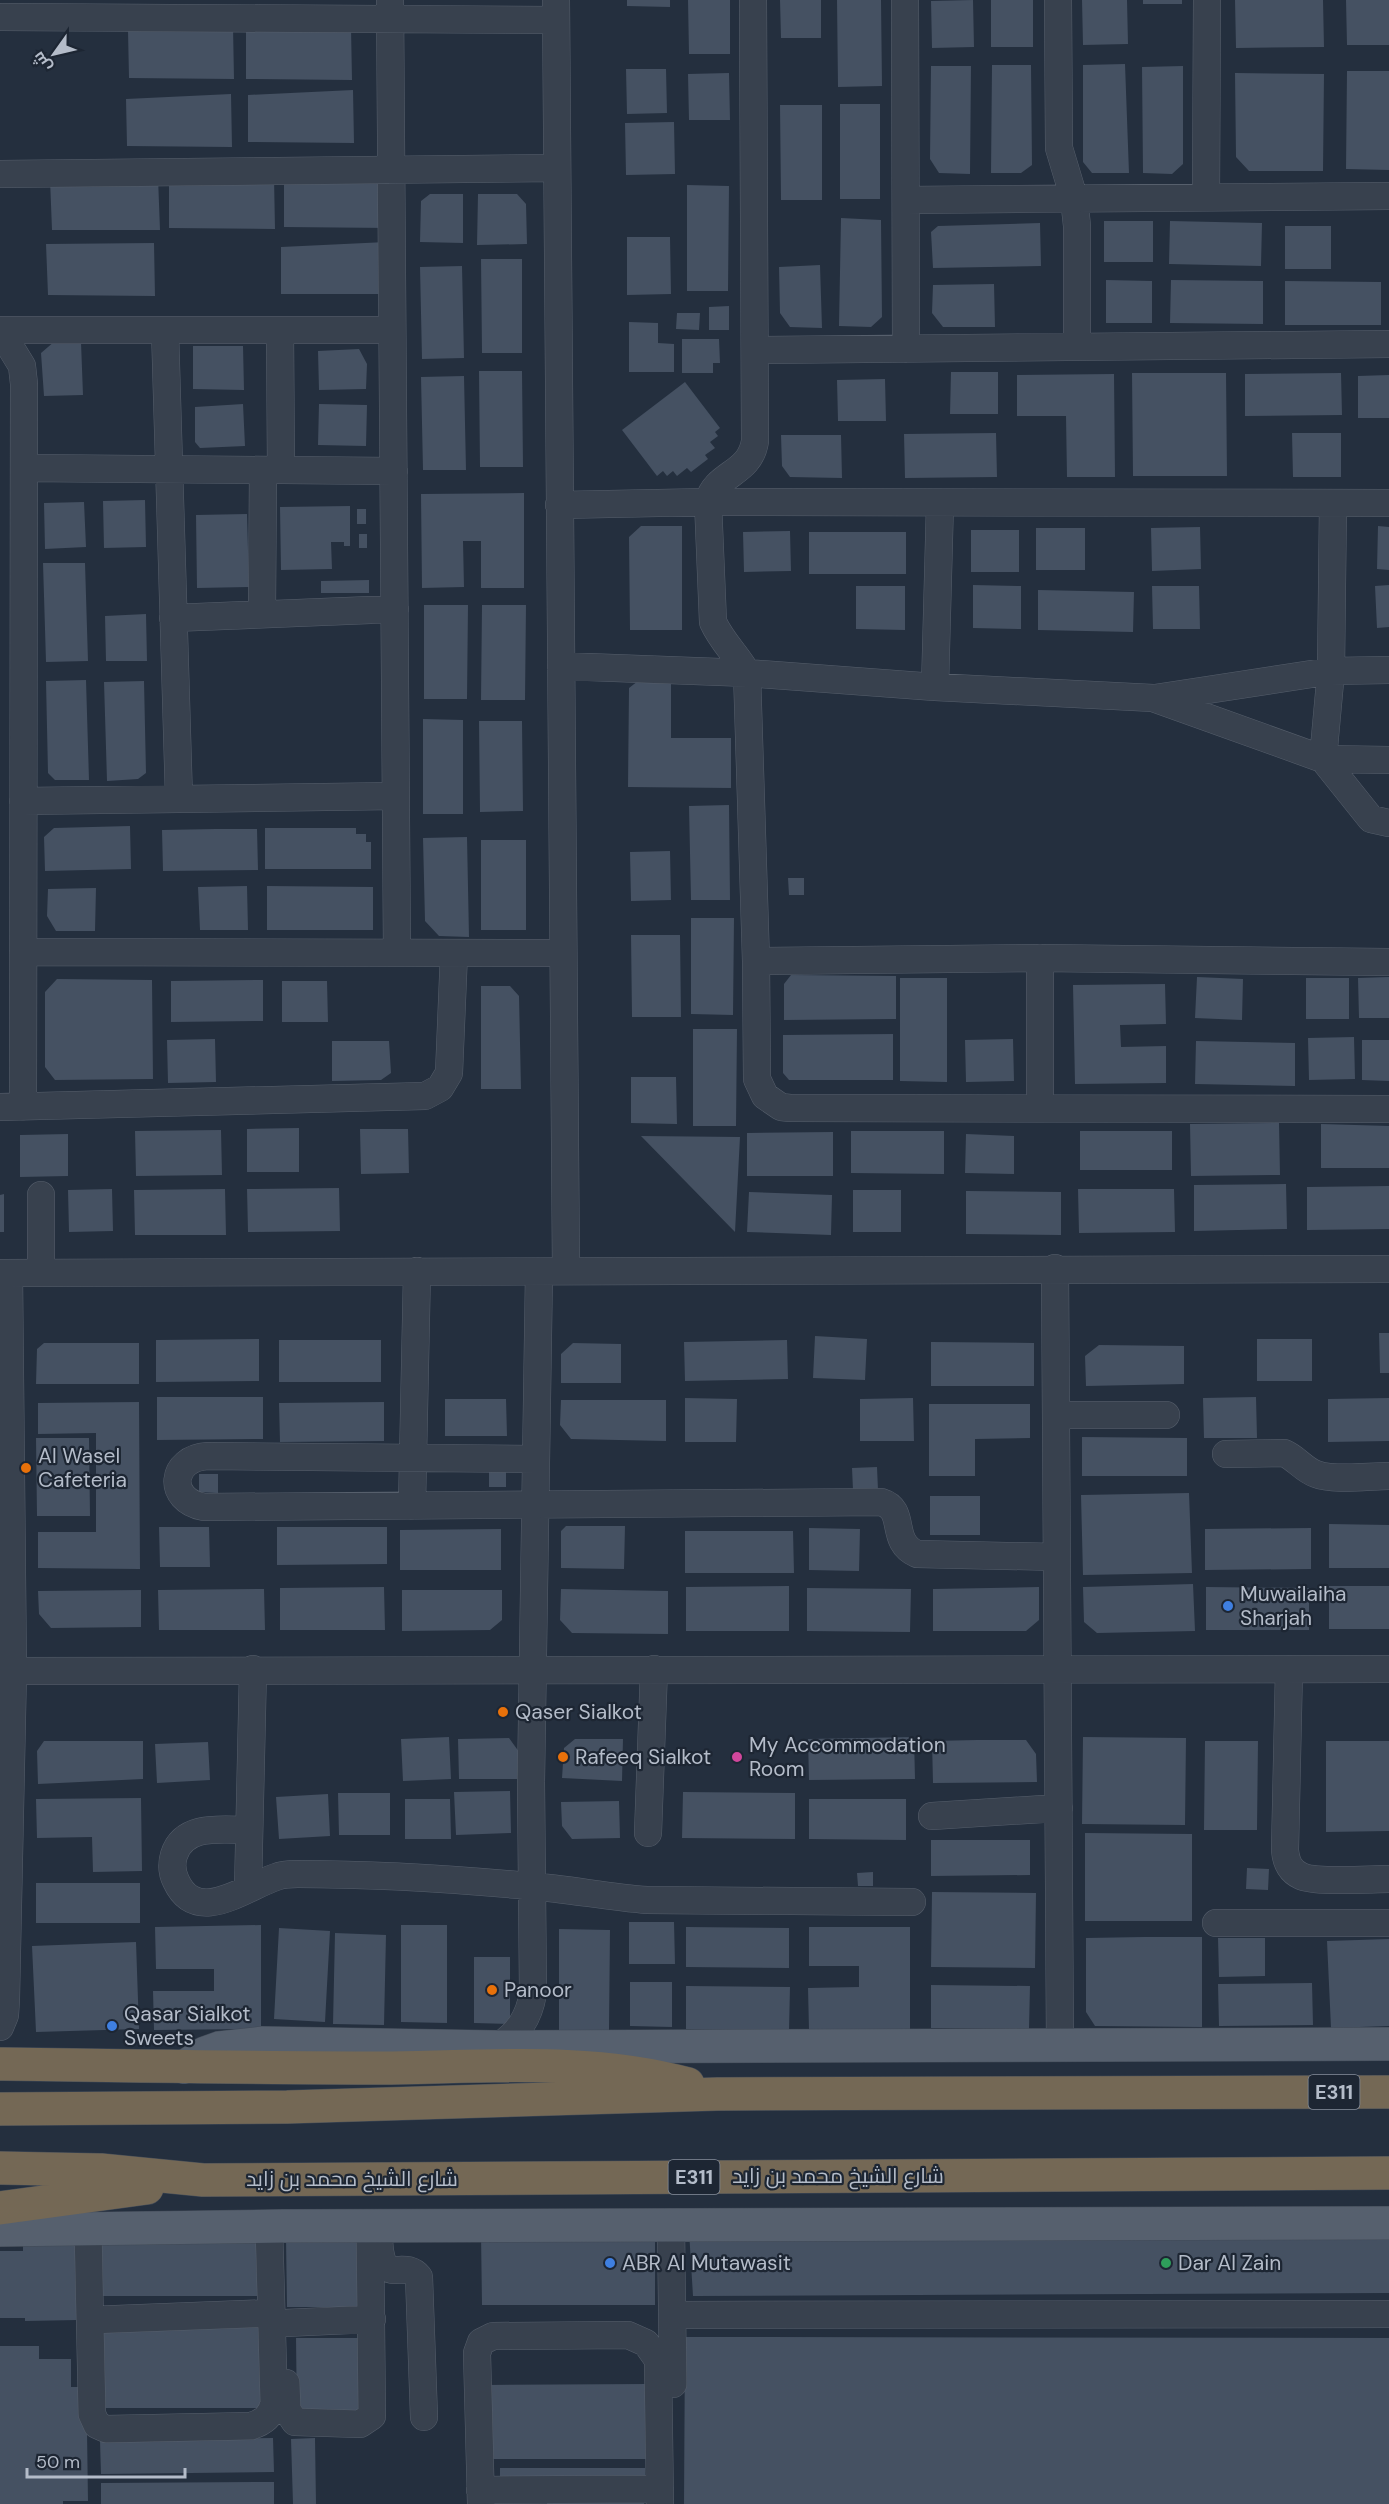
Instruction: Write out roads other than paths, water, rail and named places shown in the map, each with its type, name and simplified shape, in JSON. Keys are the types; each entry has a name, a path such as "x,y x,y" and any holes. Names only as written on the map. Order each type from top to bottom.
{"highway":[{"path":"0,2064 183,2067 588,2067 641,2073 718,2094"},
{"name":"E311","path":"0,2109 354,2106 718,2094 1389,2092"},
{"name":"شارع الشيخ محمد بن زايد","path":"0,2168 101,2170 204,2180 1389,2173"},
{"path":"0,2208 204,2180"}],"main road":[{"path":"183,2067 205,2053 248,2044 497,2047 1389,2044"},
{"path":"0,2230 276,2226 1389,2223"}],"street":[{"path":"753,0 754,449 746,463 713,488 708,502 713,622 719,636 739,658 747,673 756,961 757,1079 765,1096 781,1107 1389,1109"},
{"path":"906,0 906,349"},
{"path":"1058,0 1059,148 1074,198 1077,226 1077,346"},
{"path":"1206,198 1207,0"},
{"path":"390,10 397,953"},
{"path":"0,17 390,10 556,10 566,1271"},
{"path":"0,174 557,168"},
{"path":"906,200 1389,196"},
{"path":"0,330 392,330"},
{"path":"0,330 18,358 24,375 24,468 12,600 23,801 23,952 11,1107 425,1096 440,1088 448,1073 454,953"},
{"path":"165,330 178,799"},
{"path":"262,614 280,330"},
{"path":"755,350 1389,344"},
{"path":"24,468 394,471"},
{"path":"559,505 708,502 1389,503"},
{"path":"935,687 940,503"},
{"path":"1333,503 1331,671 1323,759 1371,819 1389,823"},
{"path":"173,618 395,609"},
{"path":"561,666 747,673 935,687 1153,698 1331,671 1389,670"},
{"path":"1153,698 1323,759 1389,760"},
{"path":"23,801 396,796"},
{"path":"23,952 562,953"},
{"path":"756,961 1040,958 1389,962"},
{"path":"1040,958 1040,1108"},
{"path":"40,1195 41,1272"},
{"path":"1055,1268 1060,2045"},
{"path":"0,2027 5,2015 6,1999 5,1273 1055,1268 1389,1269"},
{"path":"412,1506 417,1271"},
{"path":"497,2047 515,2034 522,2025 531,2004 531,1782 539,1272"},
{"path":"1057,1415 1166,1414"},
{"path":"1226,1454 1284,1454 1307,1470 1323,1477 1389,1476"},
{"path":"536,1459 197,1456 187,1461 180,1469 177,1479 184,1499 193,1505 204,1507 881,1502 892,1508 896,1514 900,1539 904,1546 917,1554 1057,1557"},
{"path":"248,1889 253,1669"},
{"path":"648,1833 654,1669"},
{"path":"6,1671 1389,1669"},
{"path":"1289,1670 1285,1850 1288,1865 1293,1871 1306,1878 1389,1879"},
{"path":"932,1816 1059,1808"},
{"path":"249,1830 204,1830 192,1833 182,1840 172,1862 173,1874 178,1885 196,1900 219,1901 275,1877 297,1874 398,1877 532,1886 647,1900 912,1902"},
{"path":"1216,1923 1389,1923"},
{"path":"88,2228 92,2414 97,2425 106,2429 251,2426 269,2416 274,2403 278,2318 276,2226"},
{"path":"665,2499 672,2314 671,2226"},
{"path":"278,2318 287,2410 291,2419 299,2423 360,2424 369,2420 373,2411 374,2227"},
{"path":"374,2227 379,2256 384,2266 394,2271 414,2272 419,2277 424,2417"},
{"path":"672,2314 1389,2314"},
{"path":"90,2320 372,2319"},
{"path":"493,2336 628,2336 646,2343 658,2360 660,2370 665,2499 480,2497 478,2347 481,2342 493,2336"}],"place":[{"name":"Al Wasel Cafeteria","path":"26,1468"},
{"name":"Muwailaiha Sharjah","path":"1228,1606"},
{"name":"Qaser Sialkot","path":"503,1712"},
{"name":"Rafeeq Sialkot","path":"563,1757"},
{"name":"My Accommodation Room","path":"737,1757"},
{"name":"Panoor","path":"492,1990"},
{"name":"Qasar Sialkot Sweets","path":"112,2026"},
{"name":"ABR Al Mutawasit","path":"610,2263"},
{"name":"Dar Al Zain","path":"1166,2263"}]}
